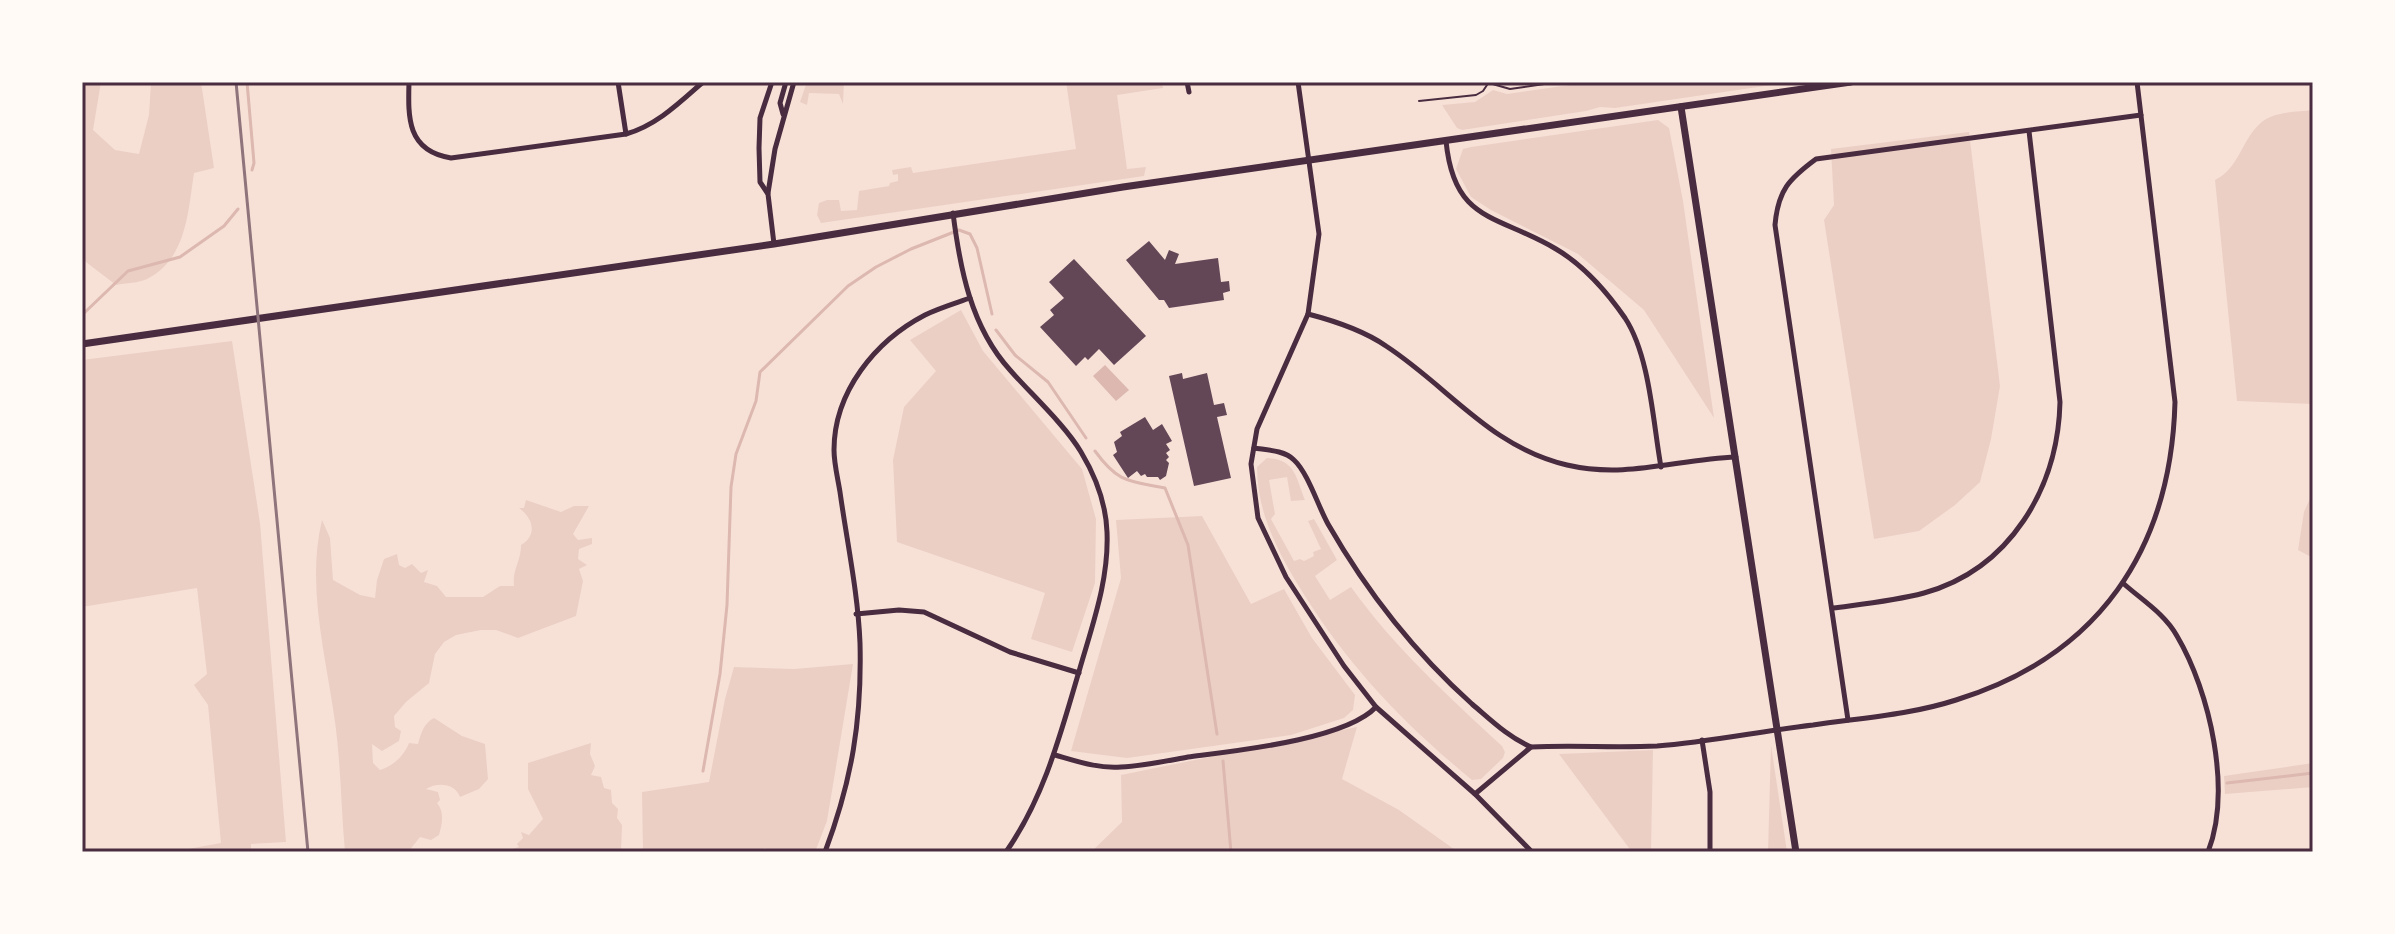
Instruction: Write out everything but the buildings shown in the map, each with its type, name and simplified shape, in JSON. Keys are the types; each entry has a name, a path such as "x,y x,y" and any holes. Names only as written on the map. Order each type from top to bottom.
{"main road":[{"path":"82,344 774,244 953,213 1851,82"},
{"path":"1681,107 1796,852"}],"street":[{"path":"409,82 408,120 419,143 434,155 451,158 626,134 643,129 669,112 703,82"},
{"path":"618,82 626,134"},
{"path":"768,194 760,182 759,135 762,110 772,82"},
{"path":"784,115 780,103 786,82"},
{"path":"774,244 768,194 794,82"},
{"path":"1187,82 1189,92"},
{"path":"1298,82 1319,234 1308,314 1262,416 1254,448 1251,464 1258,518 1276,559 1336,654 1376,707 1475,794 1532,852"},
{"path":"1254,448 1278,452 1296,461 1328,524 1367,586 1401,631 1470,702 1510,736 1531,747 1656,746 1848,720 1956,700 2021,674 2082,630 2124,584 2152,530 2164,496 2174,440 2175,402 2137,82"},
{"path":"1848,720 1775,225 1776,209 1790,179 1816,159 2141,115"},
{"path":"1833,608 1926,592 1971,572 2006,543 2037,502 2044,485 2056,446 2060,402 2029,131"},
{"path":"1446,141 1455,184 1469,204 1567,256 1589,274 1626,320 1644,374 1661,467"},
{"path":"953,213 976,317 993,347 1081,451 1101,493 1107,530 1107,567 1055,755 1036,800 1006,852"},
{"path":"825,852 852,768 859,712 860,641 834,449 841,409 850,384 888,341 924,315 970,298"},
{"path":"1308,314 1340,323 1383,343 1485,427 1542,457 1568,465 1630,471 1736,457"},
{"path":"2124,584 2162,616 2176,635 2201,694 2219,779 2217,813 2208,852"},
{"path":"856,614 899,610 924,612 1010,652 1079,673"},
{"path":"1055,755 1087,765 1119,768 1290,743 1369,714 1376,707"},
{"path":"1702,740 1710,792 1710,852"},
{"path":"1475,794 1531,747"}],"path":[{"path":"1419,101 1476,95 1489,83 1510,89 1558,82"}],"shaded area":[{"path":"82,82 101,82 93,130 115,150 139,154 149,115 151,82 201,82 214,168 194,173 187,218 178,247 160,270 144,280 116,285 82,259"},
{"path":"807,82 844,82 843,104 839,94 809,93 807,105 800,102"},
{"path":"1066,82 1162,82 1163,88 1117,95 1127,169 1146,167 1144,176 821,223 817,215 819,203 839,200 841,211 857,210 859,191 889,186 898,181 898,174 893,175 892,170 911,167 913,173 1076,149"},
{"path":"1591,82 1792,82 1615,108 1600,107 1462,130 1457,128 1442,105 1475,102 1493,90 1507,94"},
{"path":"2313,110 2313,404 2237,401 2215,180 2230,168 2250,135 2263,121 2281,114"},
{"path":"1658,120 1669,128 1683,201 1714,418 1644,310 1578,254 1471,197 1456,169 1463,149 1471,147"},
{"path":"1969,132 2000,386 1991,439 1980,482 1955,505 1919,531 1874,539 1824,220 1834,205 1831,149"},
{"path":"961,310 983,351 1082,469 1096,519 1095,583 1072,652 1031,639 1045,593 897,542 893,460 904,407 936,371 910,340"},
{"path":"232,341 260,523 286,842 251,844 251,852 171,852 221,843 208,705 194,685 207,674 197,588 82,607 82,360"},
{"path":"1105,365 1129,390 1116,401 1093,376"},
{"path":"1267,458 1289,466 1305,500 1291,501 1287,477 1269,480 1275,514 1271,519 1294,561 1304,561 1321,549 1308,521 1314,519 1337,560 1315,576 1330,600 1351,587 1403,650 1502,746 1505,752 1503,758 1481,779 1472,780 1401,716 1359,670 1303,593 1265,517 1257,467"},
{"path":"2313,492 2313,558 2298,550 2304,512"},
{"path":"526,500 561,512 574,506 589,506 573,534 578,540 592,538 592,544 579,549 578,559 587,565 579,569 583,581 576,616 518,638 496,630 481,630 456,635 444,642 435,654 429,683 394,716 395,727 401,731 399,741 382,751 372,744 373,763 380,770 394,763 409,743 418,744 425,726 434,718 462,736 485,744 488,779 479,789 460,797 458,792 445,785 426,789 438,792 440,800 437,803 442,819 439,835 431,840 420,837 408,852 345,852 337,738 317,596 316,570 322,520 330,538 333,580 360,595 375,598 384,559 397,554 399,565 405,568 412,564 421,573 428,570 424,582 437,586 446,597 483,597 500,586 514,586 521,545 532,532 528,517 519,508 524,508"},
{"path":"1202,516 1251,604 1284,589 1312,638 1355,695 1353,710 1344,718 1291,735 1127,758 1071,751 1121,578 1116,520"},
{"path":"853,664 827,821 815,852 772,852 764,848 762,852 643,852 642,792 709,782 734,667 794,669"},
{"path":"1357,727 1342,779 1399,810 1458,852 1091,852 1122,822 1121,775"},
{"path":"591,743 590,754 595,766 591,775 601,777 604,788 611,790 612,803 618,809 617,818 622,825 621,852 512,852 512,849 519,847 517,844 523,838 521,832 529,835 543,819 528,789 528,763"},
{"path":"1771,745 1787,852 1768,852"},
{"path":"1653,750 1651,852 1632,852 1559,754"},
{"path":"2313,763 2313,787 2225,794 2224,776"}],"waterway":[{"path":"247,82 252,170"},
{"path":"82,315 128,271 180,257 224,226 238,209"},
{"path":"703,771 720,674 727,605 731,487 736,454 756,401 760,372 848,286 911,249 959,230 970,234 977,248 992,314"},
{"path":"996,330 1015,355 1048,382 1086,438"},
{"path":"1095,451 1125,479 1165,488 1188,545 1217,734"},
{"path":"1223,761 1231,852"},
{"path":"2227,783 2313,773"}],"railway":[{"path":"236,82 308,852"}]}
